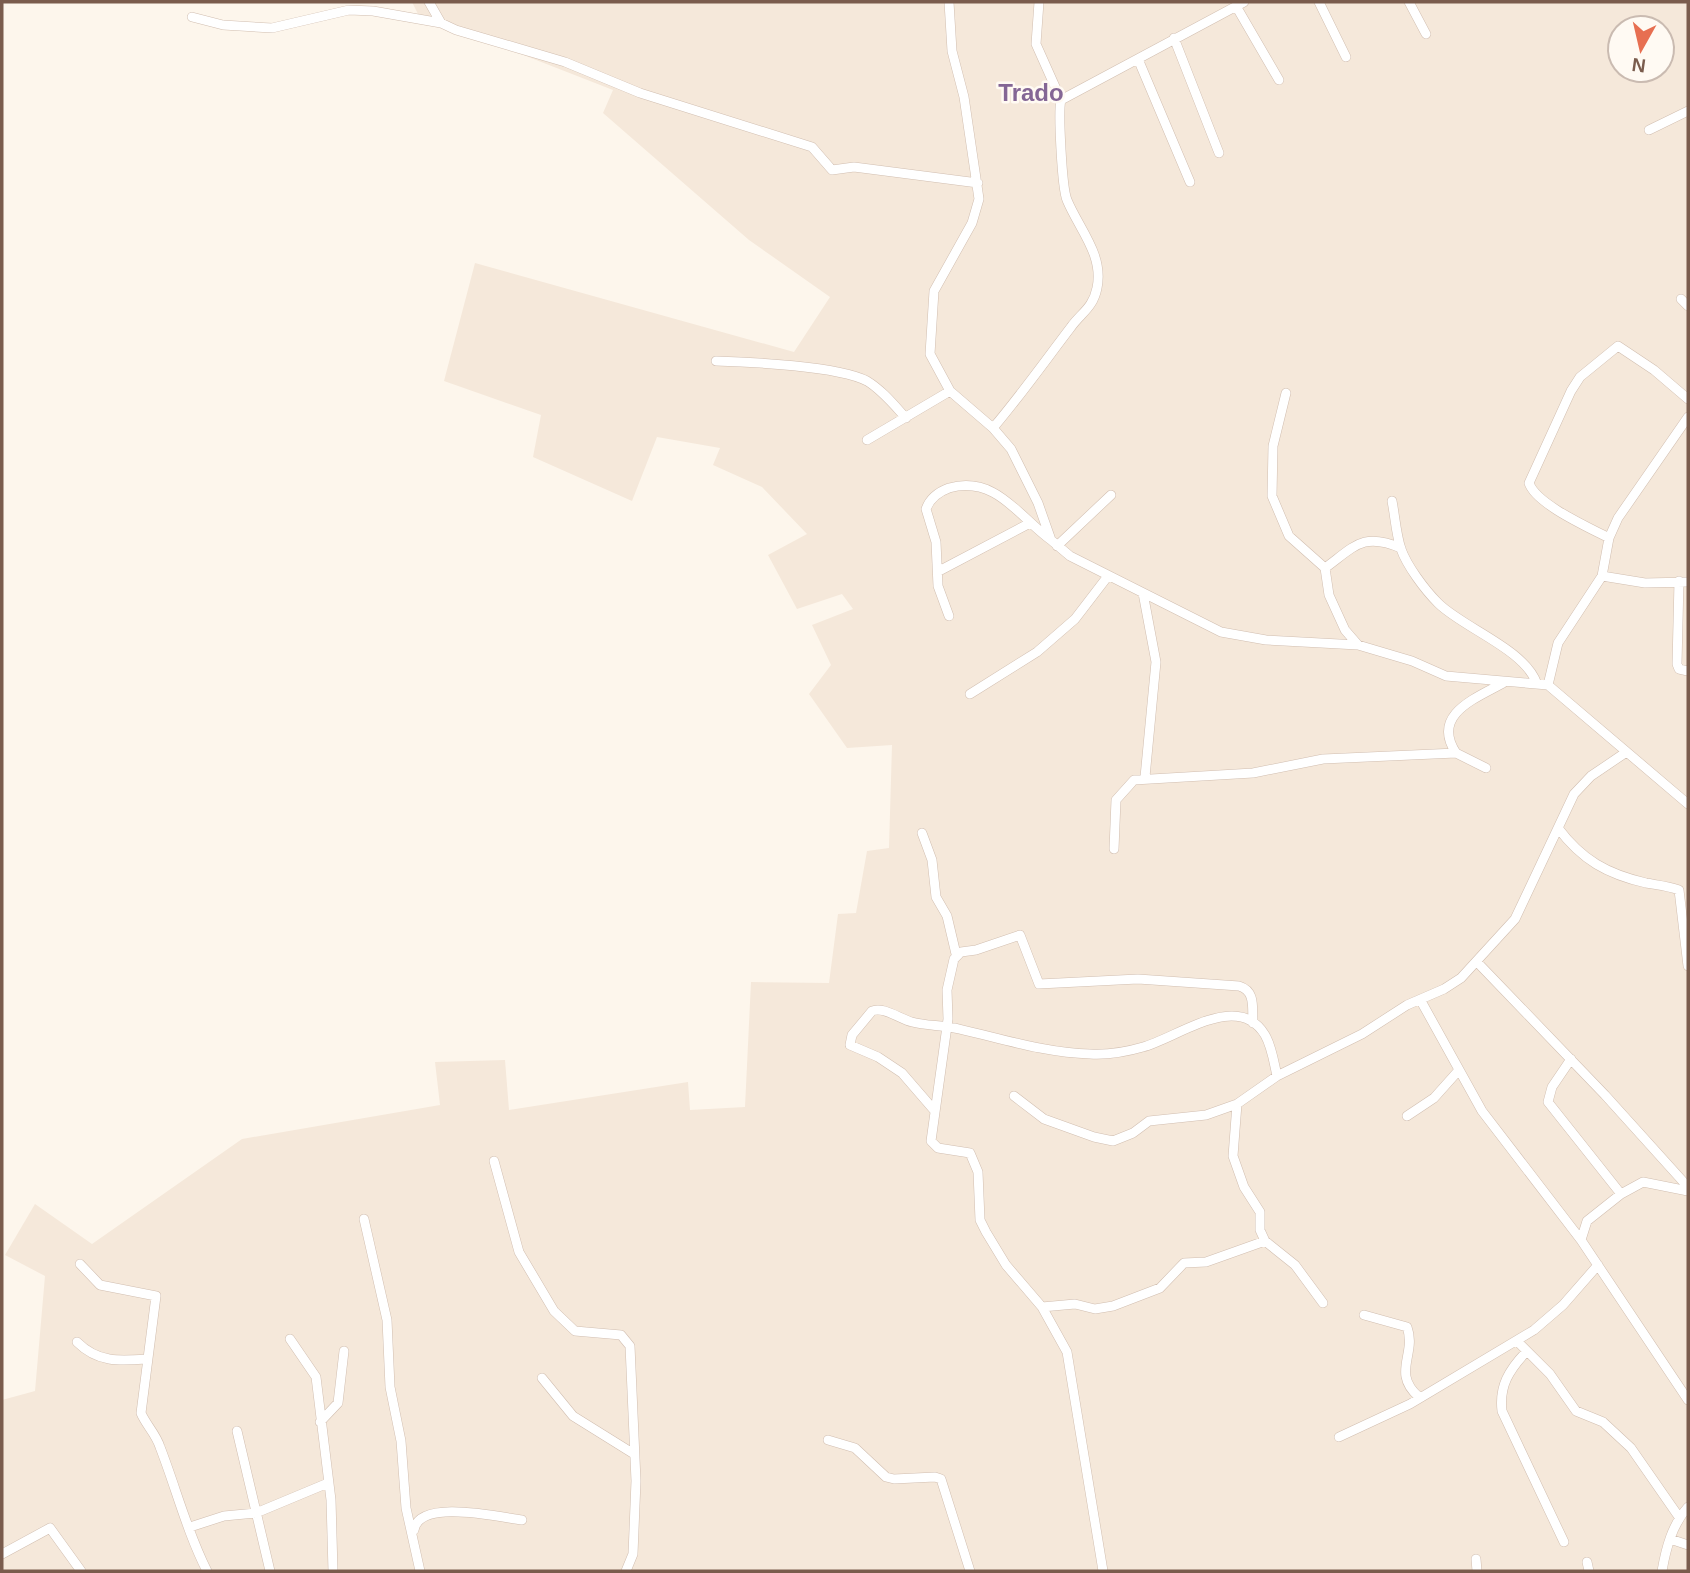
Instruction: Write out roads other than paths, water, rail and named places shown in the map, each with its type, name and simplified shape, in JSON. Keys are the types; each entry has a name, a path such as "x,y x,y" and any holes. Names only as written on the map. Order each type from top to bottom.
{"street":[{"path":"429,2 441,23"},
{"path":"949,2 953,51 978,183 978,211 961,246 939,279 932,302 930,354 950,391 993,428 1022,466 1054,543"},
{"path":"993,428 1030,384 1071,327 1088,311 1097,290 1098,265 1071,209 1062,183 1061,100 1036,44 1039,2"},
{"path":"1320,2 1346,57"},
{"path":"1409,2 1426,34"},
{"path":"1061,100 1174,37 1240,4 1279,80"},
{"path":"192,17 223,25 272,28 349,10 373,11 441,23 483,39 565,62 640,93 812,147 832,170 854,167 978,183"},
{"path":"1174,37 1219,153"},
{"path":"1138,59 1190,182"},
{"path":"1649,130 1688,111"},
{"path":"1609,538 1532,493 1529,483 1571,391 1580,377 1618,346 1654,370 1688,398"},
{"path":"716,361 768,363 857,378 875,387 906,418"},
{"path":"867,440 950,391"},
{"path":"1286,393 1272,446 1272,496 1289,536 1325,568 1329,594 1345,630 1358,645"},
{"path":"1548,685 1558,643 1602,576 1608,558 1609,538 1618,518 1659,455 1688,417"},
{"path":"949,616 937,586 939,571 936,542 926,509 940,491 964,486 984,488 999,494 1054,543 1108,576 1221,632 1242,637 1358,645 1412,661 1446,677 1548,685 1688,804"},
{"path":"1054,543 1111,495"},
{"path":"1392,501 1401,548 1438,603 1505,649 1531,672 1537,684"},
{"path":"939,571 1030,523"},
{"path":"1325,568 1353,548 1372,539 1401,548"},
{"path":"970,694 1037,652 1075,619 1108,576"},
{"path":"1602,576 1645,583 1684,581 1677,664 1679,669 1688,671"},
{"path":"1143,593 1156,662 1145,777"},
{"path":"1456,753 1447,731 1450,718 1458,709 1504,682"},
{"path":"1114,849 1116,800 1134,780 1145,777 1253,773 1323,759 1456,753 1486,768"},
{"path":"1014,1096 1044,1119 1106,1141 1124,1138 1149,1121 1206,1115 1237,1104 1278,1076 1363,1034 1407,1005 1421,1001 1461,978 1477,962 1515,919 1563,812 1581,786 1625,753"},
{"path":"1558,828 1580,855 1598,865 1642,882 1679,890 1688,966"},
{"path":"922,833 932,860 936,897 947,916 956,954 947,990 947,1027 933,1110 933,1145 970,1153 978,1172 980,1220 1006,1265 1042,1307 1060,1337 1070,1363 1083,1464 1103,1571"},
{"path":"956,954 1020,935 1040,984 1138,979 1238,986 1252,995 1253,1023"},
{"path":"1477,962 1571,1059 1688,1189"},
{"path":"1421,1001 1482,1111 1581,1240 1688,1400"},
{"path":"933,1110 902,1073 878,1057 853,1048 849,1041 876,1009 913,1022 1033,1046 1092,1054 1119,1053 1144,1047 1222,1017 1233,1016 1253,1023 1265,1035 1278,1076"},
{"path":"1571,1059 1552,1087 1548,1102 1621,1194"},
{"path":"1407,1116 1434,1098 1459,1070"},
{"path":"1237,1104 1233,1156 1244,1187 1260,1212 1259,1225 1265,1241 1287,1256 1323,1303"},
{"path":"494,1161 519,1252 554,1311 575,1331 621,1335 627,1340 633,1357 633,1554 626,1571"},
{"path":"1581,1240 1587,1221 1621,1194 1647,1181 1662,1188 1688,1189"},
{"path":"364,1219 387,1320 390,1387 401,1441 406,1508 414,1533 420,1571"},
{"path":"1567,1222 1587,1221"},
{"path":"1042,1307 1075,1304 1095,1309 1114,1306 1160,1288 1184,1263 1206,1262 1265,1241"},
{"path":"80,1264 100,1285 156,1296 141,1413 152,1427 195,1545 208,1571"},
{"path":"1339,1437 1419,1397 1517,1340 1550,1318 1598,1265"},
{"path":"1364,1315 1407,1328 1405,1377 1407,1385 1419,1397"},
{"path":"290,1339 316,1377 328,1483 333,1571"},
{"path":"1517,1340 1550,1374 1576,1411 1603,1422 1631,1448 1679,1517"},
{"path":"77,1342 88,1352 106,1360 147,1359"},
{"path":"320,1422 338,1403 344,1351"},
{"path":"1526,1352 1510,1370 1500,1396 1502,1411 1564,1542"},
{"path":"542,1378 573,1416 634,1454"},
{"path":"237,1432 270,1571"},
{"path":"828,1440 855,1448 886,1476 894,1479 941,1479 970,1571"},
{"path":"190,1527 224,1516 256,1513 328,1483"},
{"path":"1662,1571 1670,1539 1679,1517 1688,1507"},
{"path":"414,1533 419,1519 439,1511 522,1520"},
{"path":"2,1554 50,1528 81,1571"},
{"path":"1670,1539 1688,1545"},
{"path":"1476,1559 1477,1571"}],"district":[{"name":"Trado","path":"1031,93"}]}
